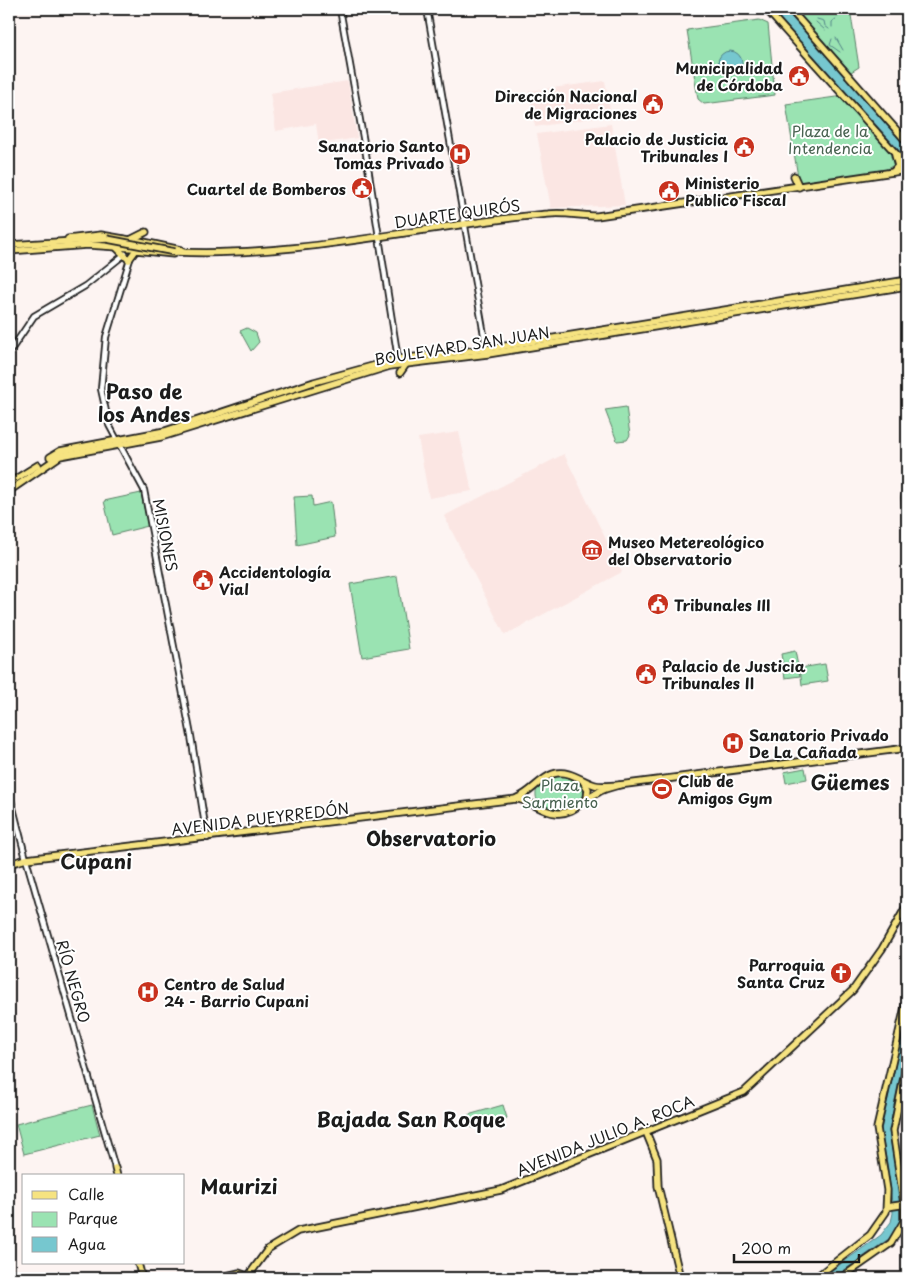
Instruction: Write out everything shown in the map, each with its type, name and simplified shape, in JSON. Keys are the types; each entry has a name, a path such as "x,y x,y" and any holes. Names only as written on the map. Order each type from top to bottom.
{"main road":[{"path":"766,9 907,166"},
{"path":"790,9 907,142"},
{"path":"893,150 898,162 893,172"},
{"name":"DUARTE QUIRÓS","path":"9,245 107,239 175,252 192,253 289,247 547,214 598,216 907,170"},
{"path":"794,176 799,186"},
{"path":"58,242 93,236 130,240 146,232"},
{"path":"124,239 132,243 135,249"},
{"path":"114,247 128,257 142,241 192,253"},
{"path":"9,251 88,245 176,254 192,253"},
{"name":"BOULEVARD SAN JUAN","path":"9,483 58,452 167,435 357,375 407,364 907,280"},
{"name":"BOULEVARD SAN JUAN","path":"9,491 60,456 166,431 314,382 398,360 487,351 907,286"},
{"path":"400,373 407,364"},
{"path":"907,486 905,498 907,538"},
{"name":"AVENIDA PUEYRREDÓN","path":"516,799 535,787 543,779 558,773 568,774 599,786 619,785 907,748"},
{"path":"582,780 588,789 587,799"},
{"name":"AVENIDA PUEYRREDÓN","path":"9,864 26,859 516,799 537,805 545,810 562,813 577,808 600,791 619,785"},
{"path":"535,787 533,797 537,805"},
{"name":"AVENIDA JULIO A. ROCA","path":"248,1277 268,1249 298,1231 501,1190 732,1098 750,1087 853,990 907,905"},
{"path":"815,1278 870,1235 884,1218 889,1207 877,1128 907,998"},
{"path":"841,1278 895,1237 904,1221 904,1204 893,1131 907,1063"},
{"path":"646,1132 656,1157 658,1186 680,1278"},
{"name":"RÍO NEGRO","path":"115,1168 116,1174"},
{"path":"889,1207 904,1204"},
{"path":"138,1264 142,1278"},
{"path":"218,1278 239,1273 248,1277"}],"street":[{"path":"340,9 398,360"},
{"path":"427,9 487,351"},
{"path":"9,353 34,316 85,286 128,257"},
{"name":"MISIONES","path":"128,257 106,337 101,385 107,421 144,490 192,744 207,838"},
{"name":"RÍO NEGRO","path":"9,792 26,859 115,1168"}],"shaded area":[{"path":"348,81 357,138 319,144 316,124 276,131 270,93"},
{"path":"605,81 611,115 535,127 529,91"},
{"path":"611,124 625,205 551,208 537,134"},
{"path":"459,432 472,491 429,498 418,438"},
{"path":"564,454 622,572 505,635 444,516"}],"green space":[{"path":"850,9 859,67 851,72 801,16 802,11"},
{"path":"759,20 768,24 775,95 704,104 698,99 687,30"},
{"name":"Plaza de la Intendencia","path":"843,96 892,154 896,164 883,171 799,183 786,104"},
{"path":"247,328 256,333 259,342 251,351 240,331"},
{"path":"626,407 630,435 627,440 617,441 605,410"},
{"path":"141,493 148,526 112,535 104,501"},
{"path":"312,496 313,506 331,502 335,537 297,545 294,497"},
{"path":"397,576 409,649 362,657 350,584"},
{"path":"795,651 800,676 785,678 781,654"},
{"path":"825,664 828,681 802,685 800,668"},
{"path":"805,768 807,779 786,783 784,772"},
{"name":"Plaza Sarmiento","path":"557,776 568,776 580,781 584,793 580,800 573,805 565,808 547,808 540,804 536,797 537,788 548,779"},
{"path":"92,1105 100,1135 24,1154 16,1124"},
{"path":"503,1105 507,1118 472,1128 468,1115"}],"water":[{"path":"771,9 784,9 907,145 907,159"},
{"path":"730,51 735,52 741,58 741,68 735,74 730,75 725,74 719,68 718,63 719,58 725,52"},
{"path":"907,1012 907,1040 889,1131 902,1209 900,1221 890,1238 833,1278 821,1278 881,1235 891,1222 893,1213 889,1175 881,1130"}],"waterway":[{"path":"832,27 832,22 837,18"},
{"path":"817,19 824,21 825,26 829,29"},
{"path":"816,22 825,30"},
{"path":"836,38 843,50"},
{"path":"832,39 830,45 840,52"}],"place":[{"name":"Municipalidad de Córdoba","path":"799,76"},
{"name":"Dirección Nacional de Migraciones","path":"653,104"},
{"name":"Palacio de Justicia Tribunales I","path":"744,147"},
{"name":"Sanatorio Santo Tomas Privado","path":"460,154"},
{"name":"Cuartel de Bomberos","path":"362,188"},
{"name":"Ministerio Publico Fiscal","path":"669,191"},
{"name":"Museo Metereológico del Observatorio","path":"592,550"},
{"name":"Accidentología Vial","path":"203,580"},
{"name":"Tribunales III","path":"658,604"},
{"name":"Palacio de Justicia Tribunales II","path":"646,674"},
{"name":"Sanatorio Privado De La Cañada","path":"733,743"},
{"name":"Club de Amigos Gym","path":"662,789"},
{"name":"Parroquia Santa Cruz","path":"841,973"},
{"name":"Centro de Salud 24 - Barrio Cupani","path":"148,992"}],"district":[{"name":"Paso de los Andes","path":"144,402"},
{"name":"Güemes","path":"850,782"},
{"name":"Observatorio","path":"431,838"},
{"name":"Cupani","path":"96,861"},
{"name":"Bajada San Roque","path":"411,1119"},
{"name":"Maurizi","path":"239,1186"}]}
